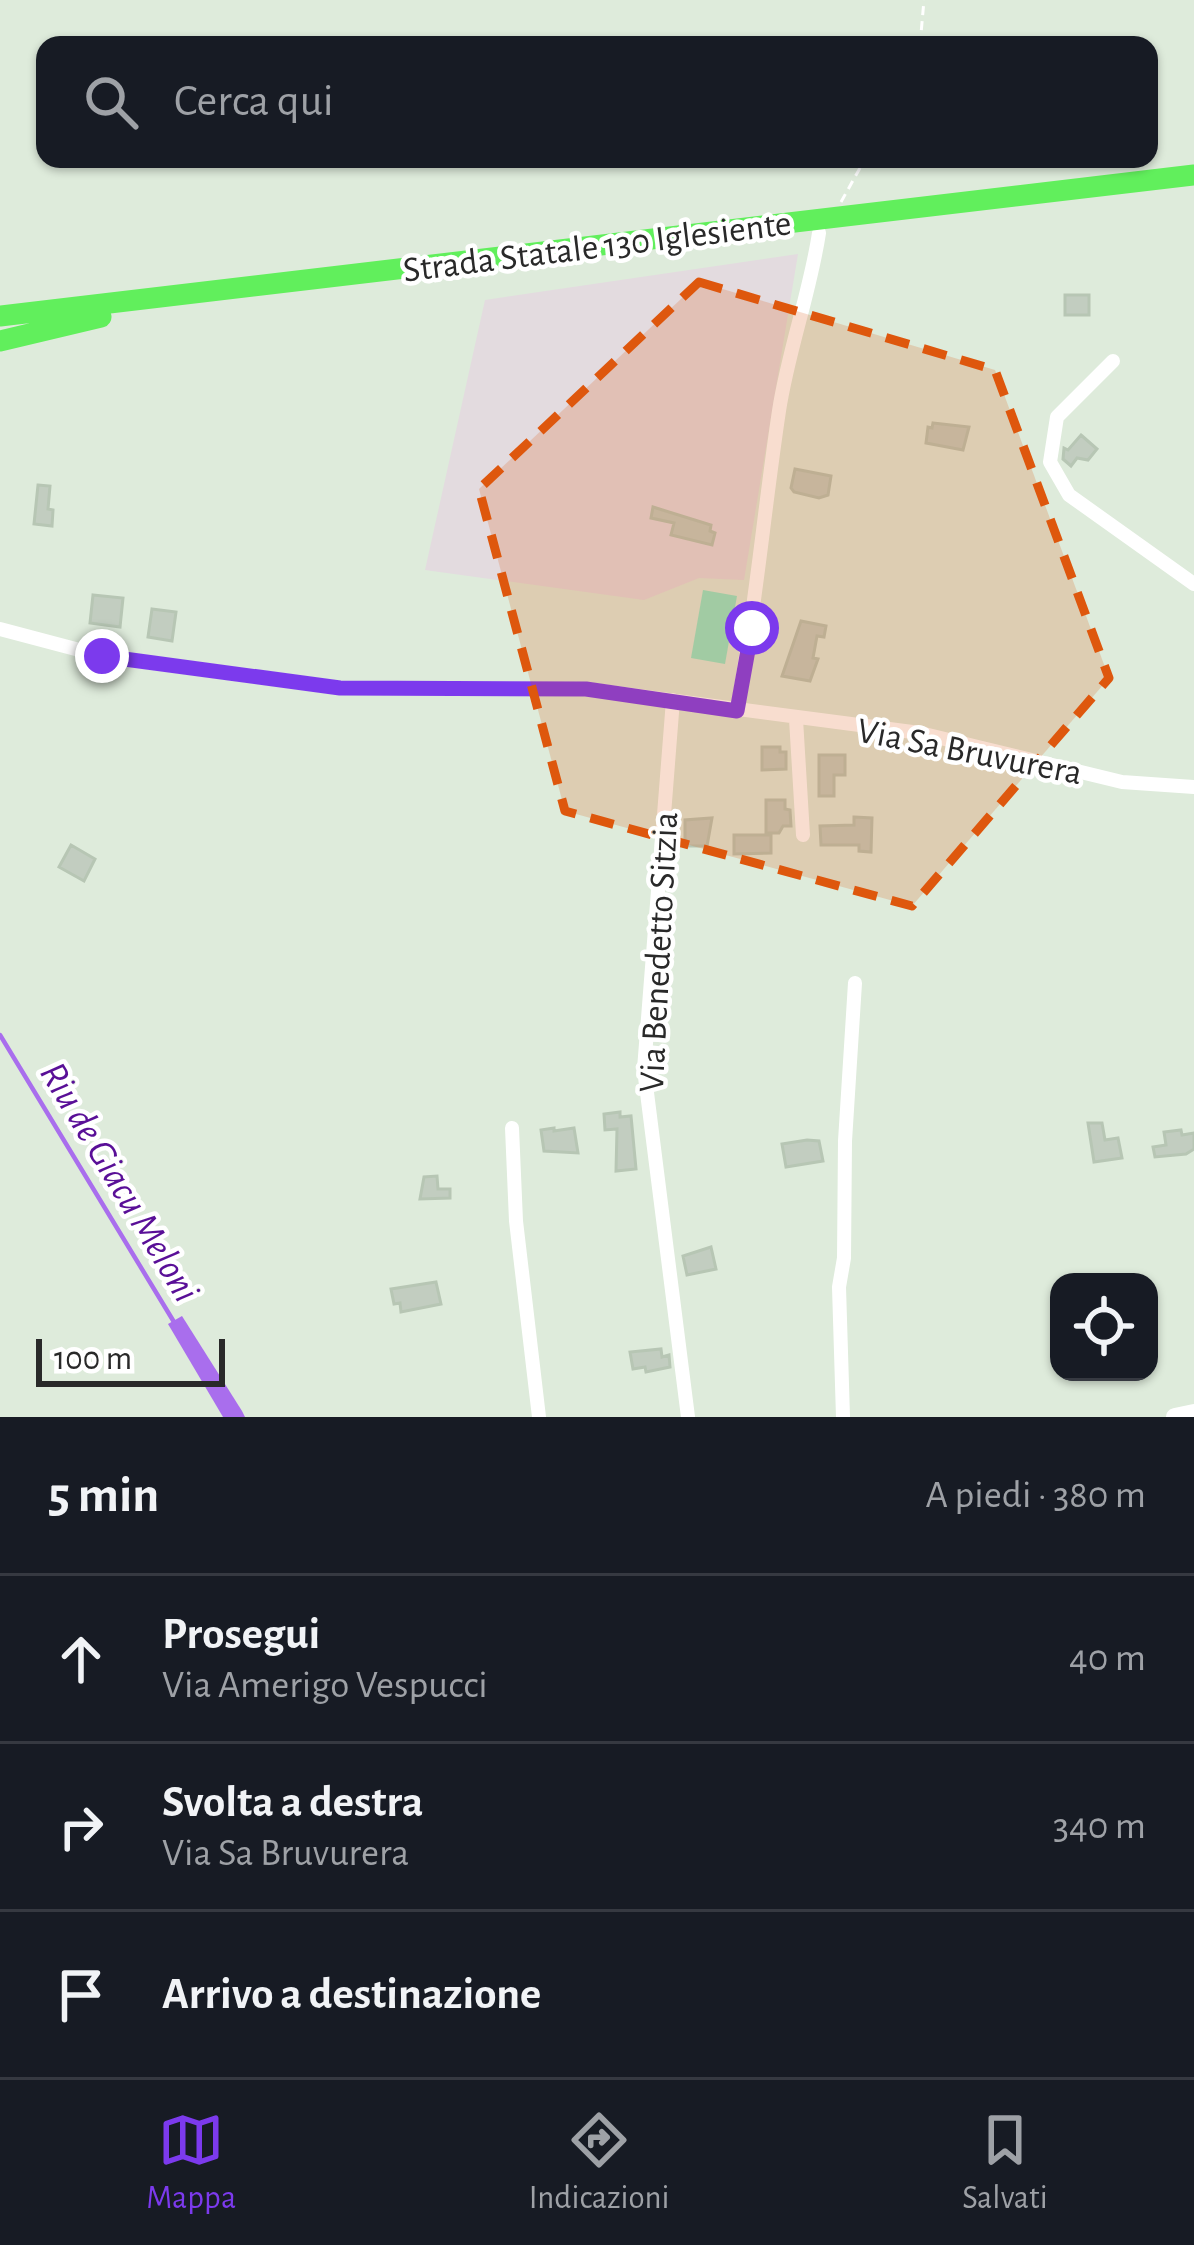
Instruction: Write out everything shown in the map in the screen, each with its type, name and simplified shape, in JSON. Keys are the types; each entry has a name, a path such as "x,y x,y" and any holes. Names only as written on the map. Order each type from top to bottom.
{"main road":[{"name":"Strada Statale 130 Iglesiente","path":"0,316 1194,175"},
{"name":"Strada Statale 130 Iglesiente","path":"0,328 1194,189"},
{"path":"0,341 100,317"},
{"path":"1175,1417 1194,1413"}],"street":[{"path":"737,711 779,410 819,232"},
{"path":"1114,361 1057,417 1050,462 1070,495 1194,584"},
{"name":"Via Sa Bruvurera","path":"0,628 102,656 340,688 586,689 673,700 920,733 1121,782 1194,787"},
{"name":"Via Benedetto Sitzia","path":"673,700 644,1069 688,1417"},
{"path":"796,719 803,835"},
{"path":"843,1417 839,1286 855,983"},
{"path":"512,1128 516,1221 539,1417"}],"path":[{"path":"921,36 924,0"},
{"path":"840,216 841,198 859,168"}],"highlighted area":[{"path":"699,282 995,370 1109,678 912,906 565,811 479,489"}],"shaded area":[{"path":"798,254 744,580 699,578 644,600 425,570 485,300"},
{"path":"182,1316 245,1417 223,1417 168,1324"}],"green space":[{"path":"703,590 737,596 725,664 691,658"}],"building":[{"path":"1065,295 1089,295 1089,315 1065,315"},
{"path":"933,423 969,427 963,450 926,443"},
{"path":"1081,435 1097,449 1088,460 1077,458 1071,466 1063,459 1064,448 1068,450"},
{"path":"795,469 831,476 828,495 819,498 794,492"},
{"path":"38,485 50,486 52,526 34,524"},
{"path":"653,507 711,525 712,545 671,535 674,523 651,518"},
{"path":"93,595 123,598 120,627 90,623"},
{"path":"152,609 176,612 172,641 148,637"},
{"path":"801,621 826,626 824,637 817,636 813,658 818,659 810,681 782,676"},
{"path":"762,747 780,747 780,752 786,752 786,769 762,770"},
{"path":"819,755 845,755 845,775 834,775 834,796 819,796"},
{"path":"766,800 785,800 791,826 766,833"},
{"path":"854,817 872,818 871,852 859,851 859,845 821,845 820,826 854,825"},
{"path":"712,818 707,846 685,846 685,820"},
{"path":"734,835 771,835 771,853 734,854"},
{"path":"71,845 95,859 84,881 59,867"},
{"path":"620,1112 620,1117 631,1116 636,1169 616,1171 617,1129 605,1130 604,1114"},
{"path":"1088,1123 1102,1123 1105,1140 1118,1138 1122,1158 1094,1162"},
{"path":"574,1128 578,1153 544,1151 541,1130"},
{"path":"1181,1130 1182,1135 1194,1133 1194,1149 1155,1157 1153,1147 1166,1145 1164,1132"},
{"path":"819,1141 823,1161 786,1167 782,1144"},
{"path":"437,1176 438,1189 450,1189 450,1198 420,1199 424,1177"},
{"path":"711,1247 716,1269 687,1275 683,1256"},
{"path":"436,1282 441,1304 401,1312 400,1303 394,1304 391,1289"},
{"path":"661,1349 662,1357 669,1355 670,1367 646,1372 645,1367 633,1369 630,1352"}],"waterway":[{"name":"Riu de Giacu Meloni","path":"0,1035 174,1322"}],"route":[{"path":"102,656 340,688 586,689 737,711 752,628"}]}
